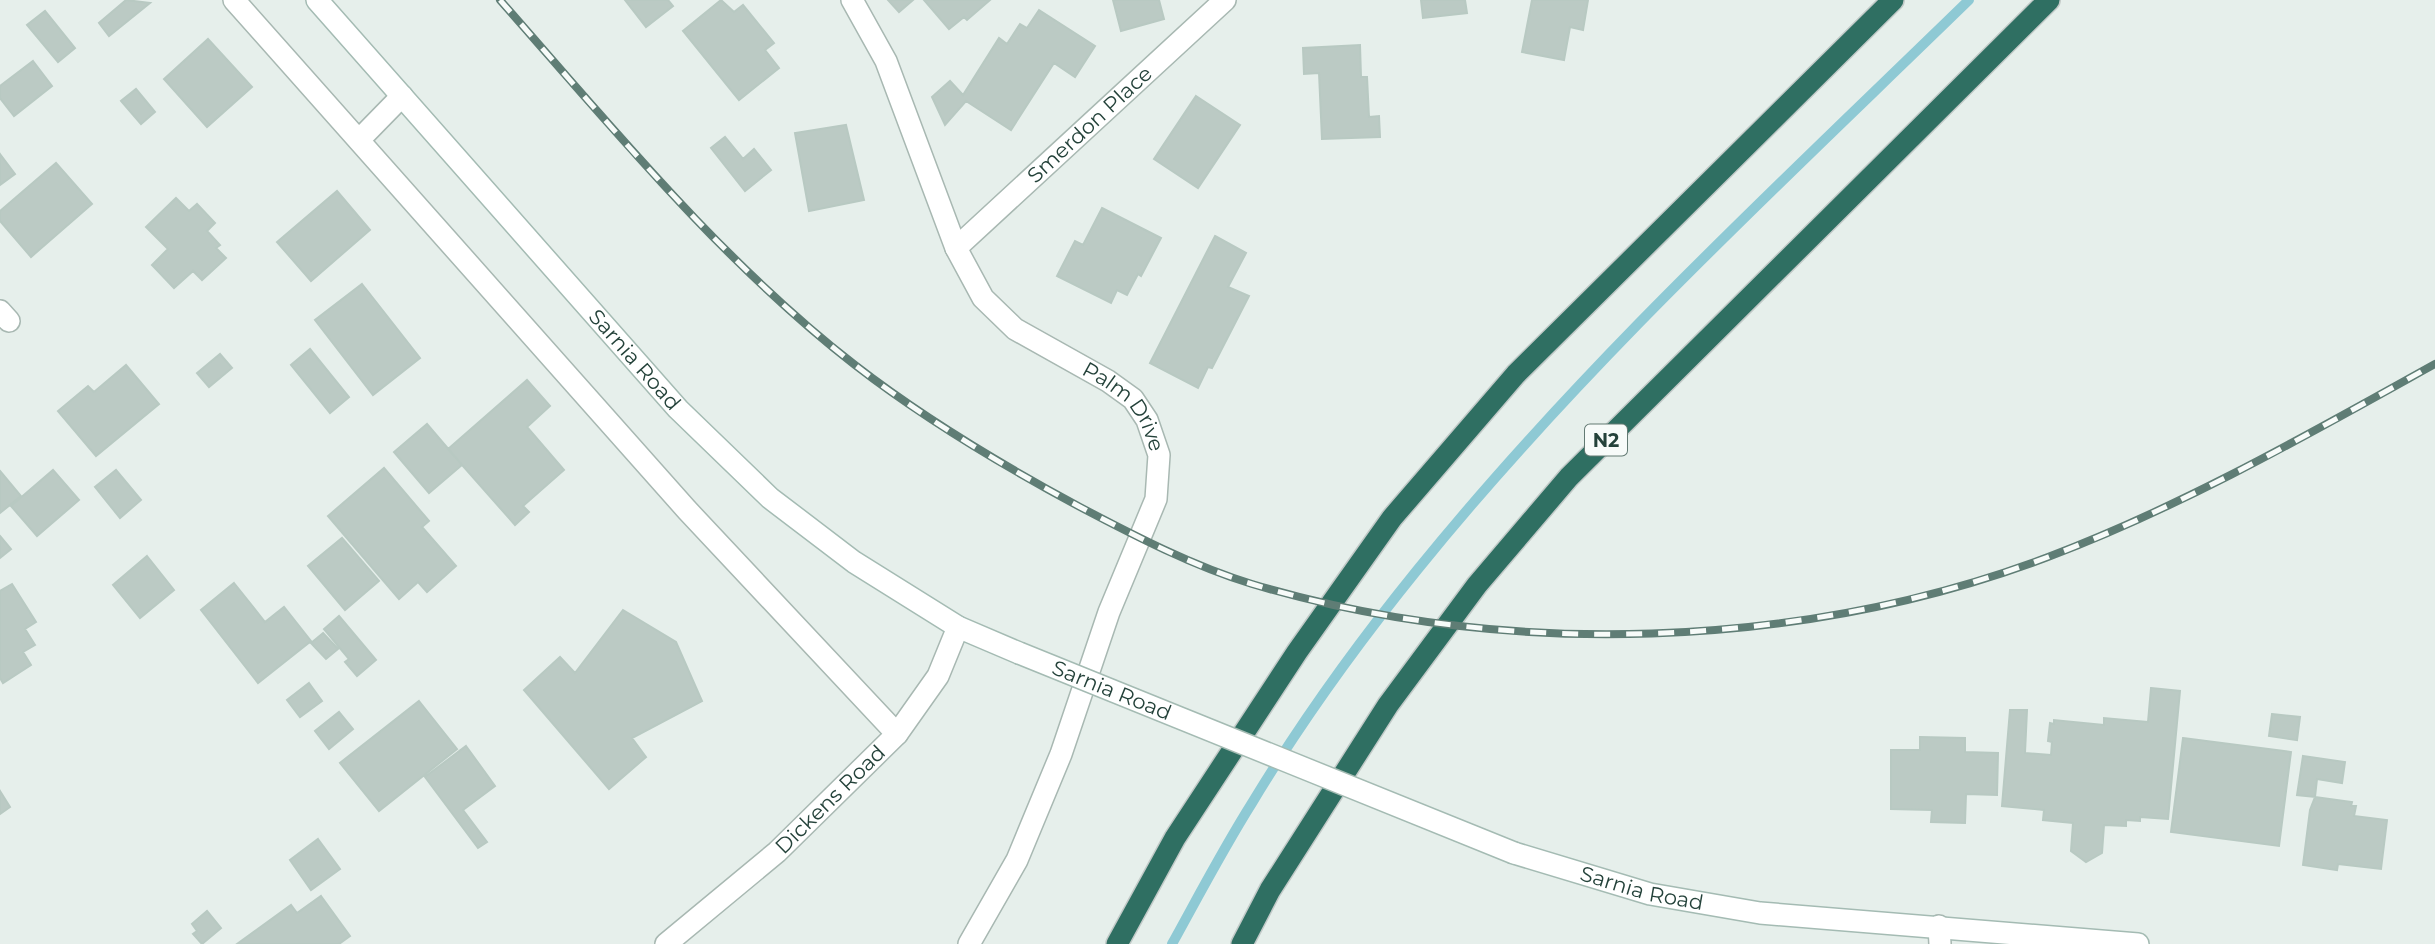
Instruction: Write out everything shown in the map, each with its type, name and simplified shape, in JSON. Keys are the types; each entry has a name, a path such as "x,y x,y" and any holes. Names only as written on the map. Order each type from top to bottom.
{"highway":[{"path":"1117,944 1175,838 1297,652 1392,519 1516,374 1893,0"},
{"name":"N2","path":"1242,944 1270,890 1388,705 1477,584 1569,477 2049,0"}],"street":[{"path":"234,0 687,510 897,734"},
{"name":"Sarnia Road","path":"317,0 678,409 761,489 854,562 958,627 1514,853 1650,894 1760,913 1940,935 2138,944"},
{"name":"Palm Drive","path":"852,0 886,61 957,248 983,298 998,316 1133,399 1147,419 1159,455 1156,499 1109,612 1060,754 1017,860 969,944"},
{"name":"Smerdon Place","path":"957,248 1225,0"},
{"path":"359,140 402,96"},
{"name":"Dickens Road","path":"666,944 777,852 897,734 938,676 958,627"}],"building":[{"path":"126,0 150,3 109,36 99,23"},
{"path":"625,0 668,0 673,6 646,27"},
{"path":"721,0 734,12 743,5 774,43 765,50 779,68 739,100 683,31"},
{"path":"888,0 913,0 899,12"},
{"path":"924,0 990,0 967,20 964,17 949,29"},
{"path":"1113,0 1159,0 1164,19 1121,31"},
{"path":"1421,0 1465,0 1467,13 1423,18"},
{"path":"1532,0 1588,0 1583,30 1570,27 1564,60 1522,52"},
{"path":"1039,10 1095,46 1075,77 1054,63 1011,130 966,101 945,125 932,97 950,81 963,95 999,38 1007,44 1020,24 1027,28"},
{"path":"45,11 75,48 58,62 27,25"},
{"path":"208,39 252,87 207,127 164,79"},
{"path":"1360,45 1361,77 1367,77 1369,117 1379,116 1380,137 1322,139 1319,73 1304,74 1303,48"},
{"path":"33,61 52,86 14,116 0,98 0,86"},
{"path":"136,89 155,112 141,124 121,101"},
{"path":"1196,96 1240,125 1198,188 1154,159"},
{"path":"846,125 864,200 809,211 795,133"},
{"path":"725,137 743,159 754,149 771,170 745,191 711,148"},
{"path":"0,154 15,174 0,185"},
{"path":"56,163 92,204 31,257 0,221 0,211"},
{"path":"337,191 370,230 311,281 277,242"},
{"path":"176,198 189,211 197,204 215,223 207,231 220,245 216,248 226,258 202,280 193,271 174,288 152,265 168,249 146,227"},
{"path":"1102,208 1161,238 1141,276 1138,274 1127,295 1117,290 1111,303 1057,276 1075,241 1083,245"},
{"path":"1215,236 1246,253 1228,287 1249,296 1212,368 1208,367 1198,388 1150,363"},
{"path":"362,284 420,358 373,395 315,320"},
{"path":"310,349 349,397 330,413 291,365"},
{"path":"220,354 232,368 209,387 197,373"},
{"path":"126,365 159,404 96,456 58,411 88,386 94,392"},
{"path":"527,380 550,406 527,427 564,470 523,506 529,512 515,525 448,449"},
{"path":"427,424 462,465 429,493 394,452"},
{"path":"384,468 429,521 422,527 456,566 427,592 418,582 399,599 328,516"},
{"path":"53,470 79,500 37,536 11,506"},
{"path":"116,470 141,500 120,518 95,487"},
{"path":"0,471 21,496 0,513"},
{"path":"0,536 11,549 0,558"},
{"path":"342,538 379,581 345,610 308,566"},
{"path":"147,556 174,590 140,618 113,585"},
{"path":"234,583 265,622 284,607 311,641 258,683 201,610"},
{"path":"12,584 36,622 25,629 35,645 23,652 31,665 3,683 0,678 0,591"},
{"path":"623,610 676,642 702,701 632,738 646,757 609,789 524,690 560,657 575,673"},
{"path":"339,616 376,660 357,676 345,662 349,659 324,629"},
{"path":"323,633 338,649 326,659 311,643"},
{"path":"309,683 322,701 300,717 287,700"},
{"path":"2151,688 2180,691 2168,819 2140,817 2140,821 2126,820 2126,826 2104,825 2102,853 2086,862 2071,851 2073,823 2043,820 2044,810 2002,806 2010,710 2027,710 2025,753 2051,755 2052,742 2048,741 2050,723 2054,724 2054,720 2104,725 2104,718 2148,722"},
{"path":"419,701 457,749 379,811 340,763"},
{"path":"339,712 353,729 329,749 315,731"},
{"path":"2272,714 2300,717 2297,740 2269,736"},
{"path":"1920,737 1965,738 1965,752 1998,753 1997,795 1966,794 1965,823 1931,822 1932,810 1891,809 1891,750 1920,750"},
{"path":"2183,738 2291,752 2279,846 2171,832"},
{"path":"466,746 495,786 463,810 487,842 478,848 425,777"},
{"path":"2303,756 2345,762 2342,783 2317,779 2315,797 2297,795"},
{"path":"0,791 10,807 0,814"},
{"path":"2315,797 2352,802 2351,806 2356,806 2354,816 2387,820 2381,869 2338,864 2337,870 2303,865 2310,810"},
{"path":"318,839 340,869 311,890 290,860"},
{"path":"321,896 350,936 339,944 237,944 291,905 297,913"},
{"path":"207,911 221,928 202,944 193,934 197,931 192,924"}],"waterway":[{"path":"1172,944 1241,820 1310,713 1396,597 1482,493 1615,347 1969,0"}],"railway":[{"path":"500,0 626,144 713,237 806,325 882,385 937,423 1022,475 1164,550 1252,584 1348,608 1448,624 1549,633 1652,634 1754,626 1855,611 1953,588 2048,557 2098,537 2245,468 2435,364"}]}
